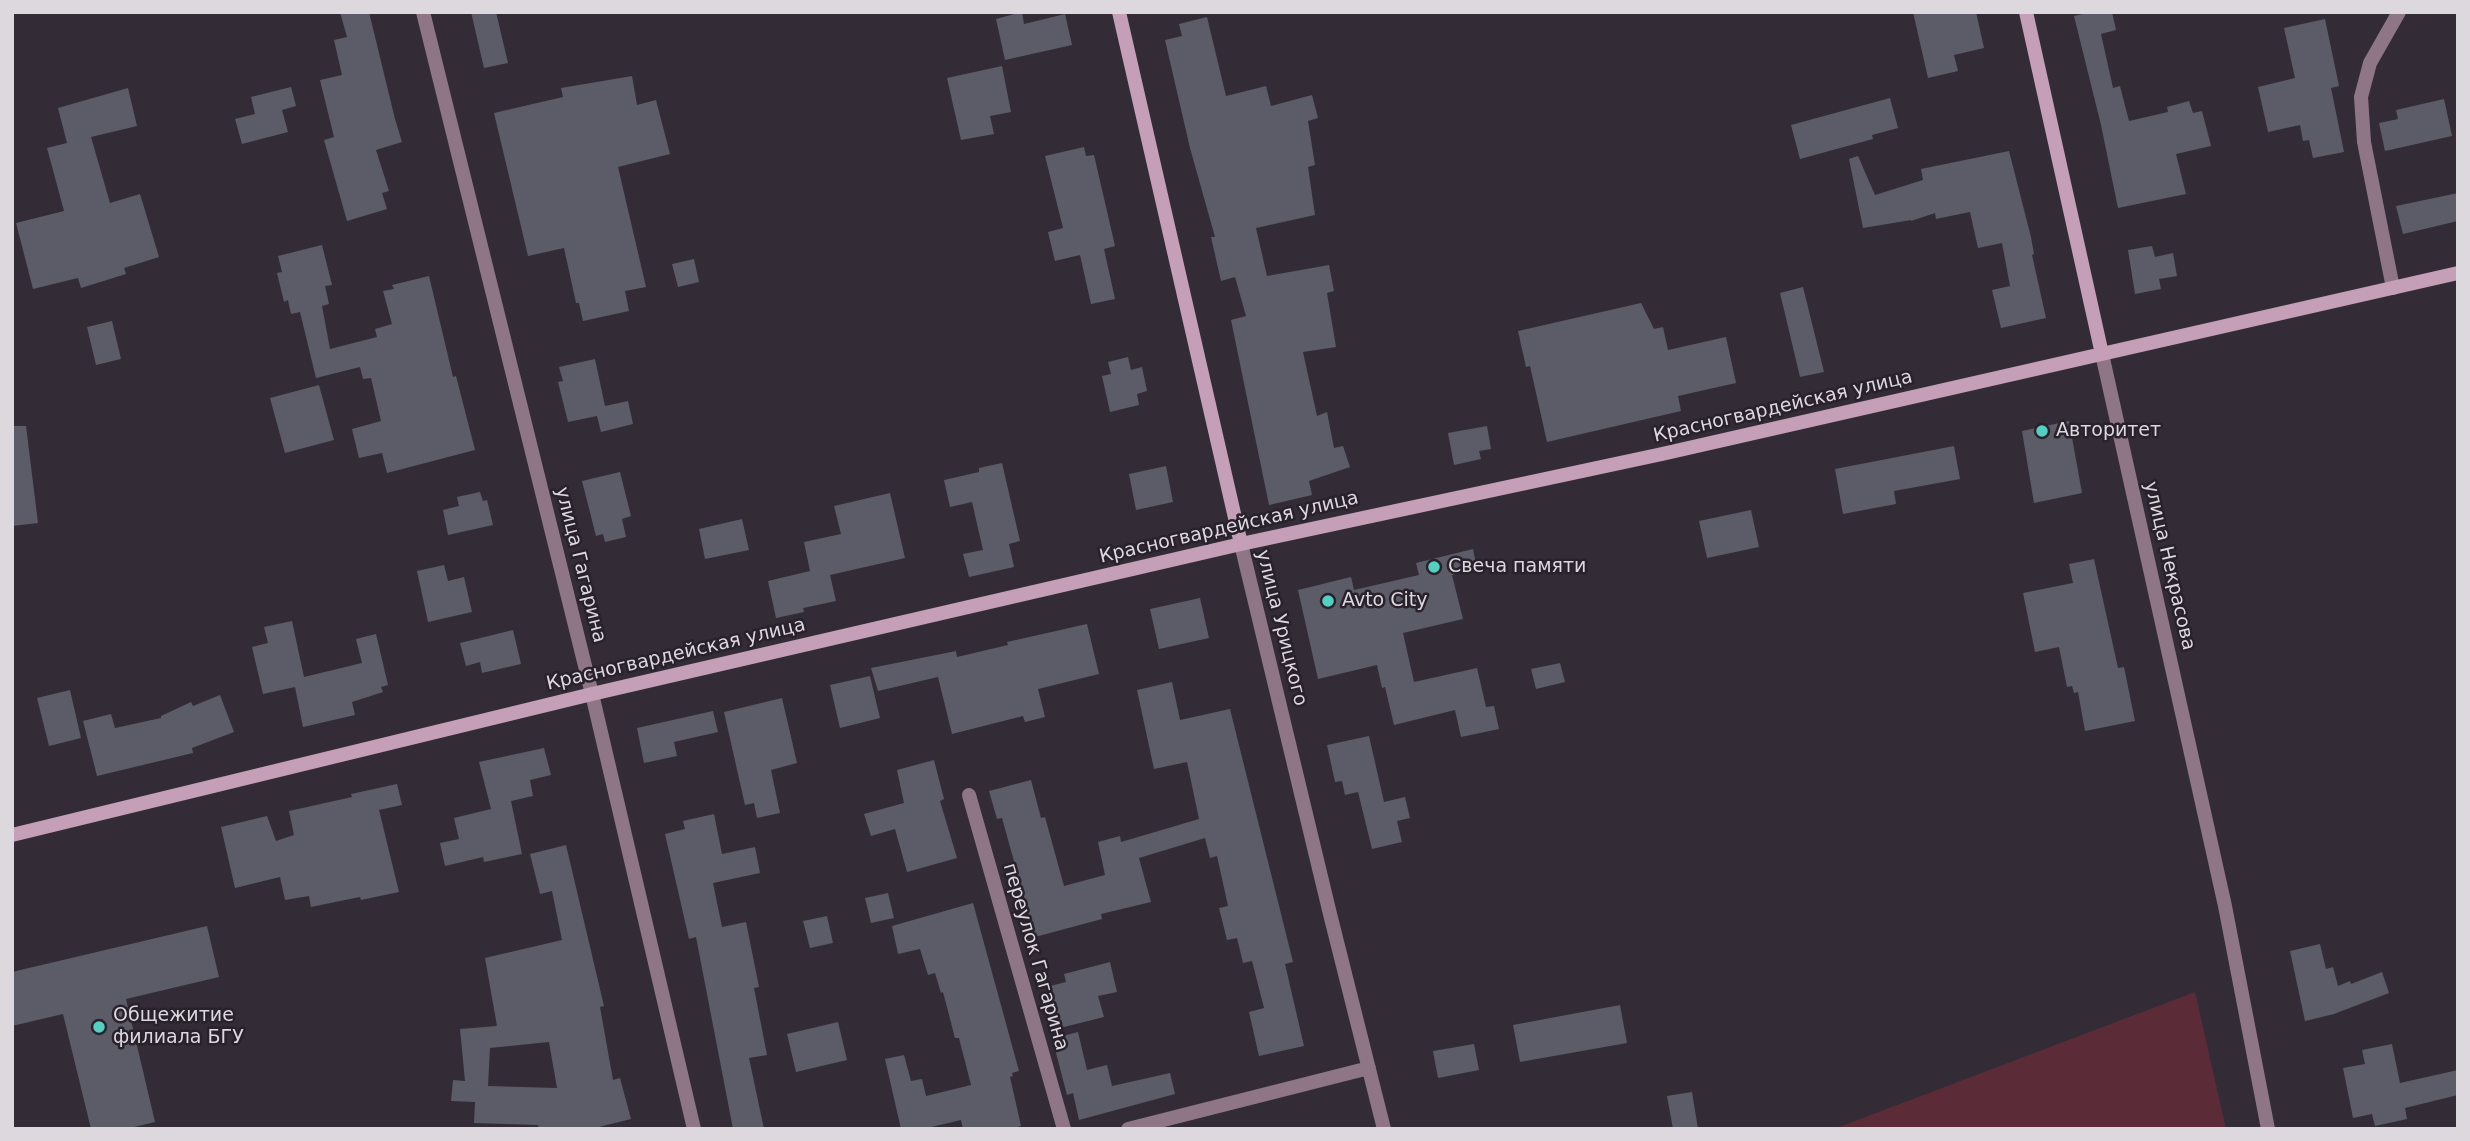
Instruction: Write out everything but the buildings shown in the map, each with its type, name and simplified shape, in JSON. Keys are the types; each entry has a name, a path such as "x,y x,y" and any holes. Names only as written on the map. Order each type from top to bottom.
{"main road":[{"name":"улица Урицкого","path":"1119,12 1241,544"},
{"name":"улица Некрасова","path":"2026,12 2102,354"},
{"name":"Красногвардейская улица","path":"12,835 592,694 1241,544 1662,454 2458,273"}],"street":[{"name":"улица Гагарина","path":"423,12 592,694 694,1129"},
{"path":"2393,288 2364,142 2361,97 2370,63 2399,12"},
{"name":"улица Некрасова","path":"2102,354 2225,906 2268,1129"},
{"name":"улица Урицкого","path":"1241,544 1384,1129"},
{"name":"переулок Гагарина","path":"969,795 1064,1129"},
{"path":"1128,1129 1369,1068"}],"shaded area":[{"path":"2195,992 2226,1129 1834,1129"}],"place":[{"name":"Авторитет","path":"2042,431"},
{"name":"Свеча памяти","path":"1434,567"},
{"name":"Avto City","path":"1328,601"},
{"name":"Общежитие филиала БГУ","path":"99,1027"}]}
